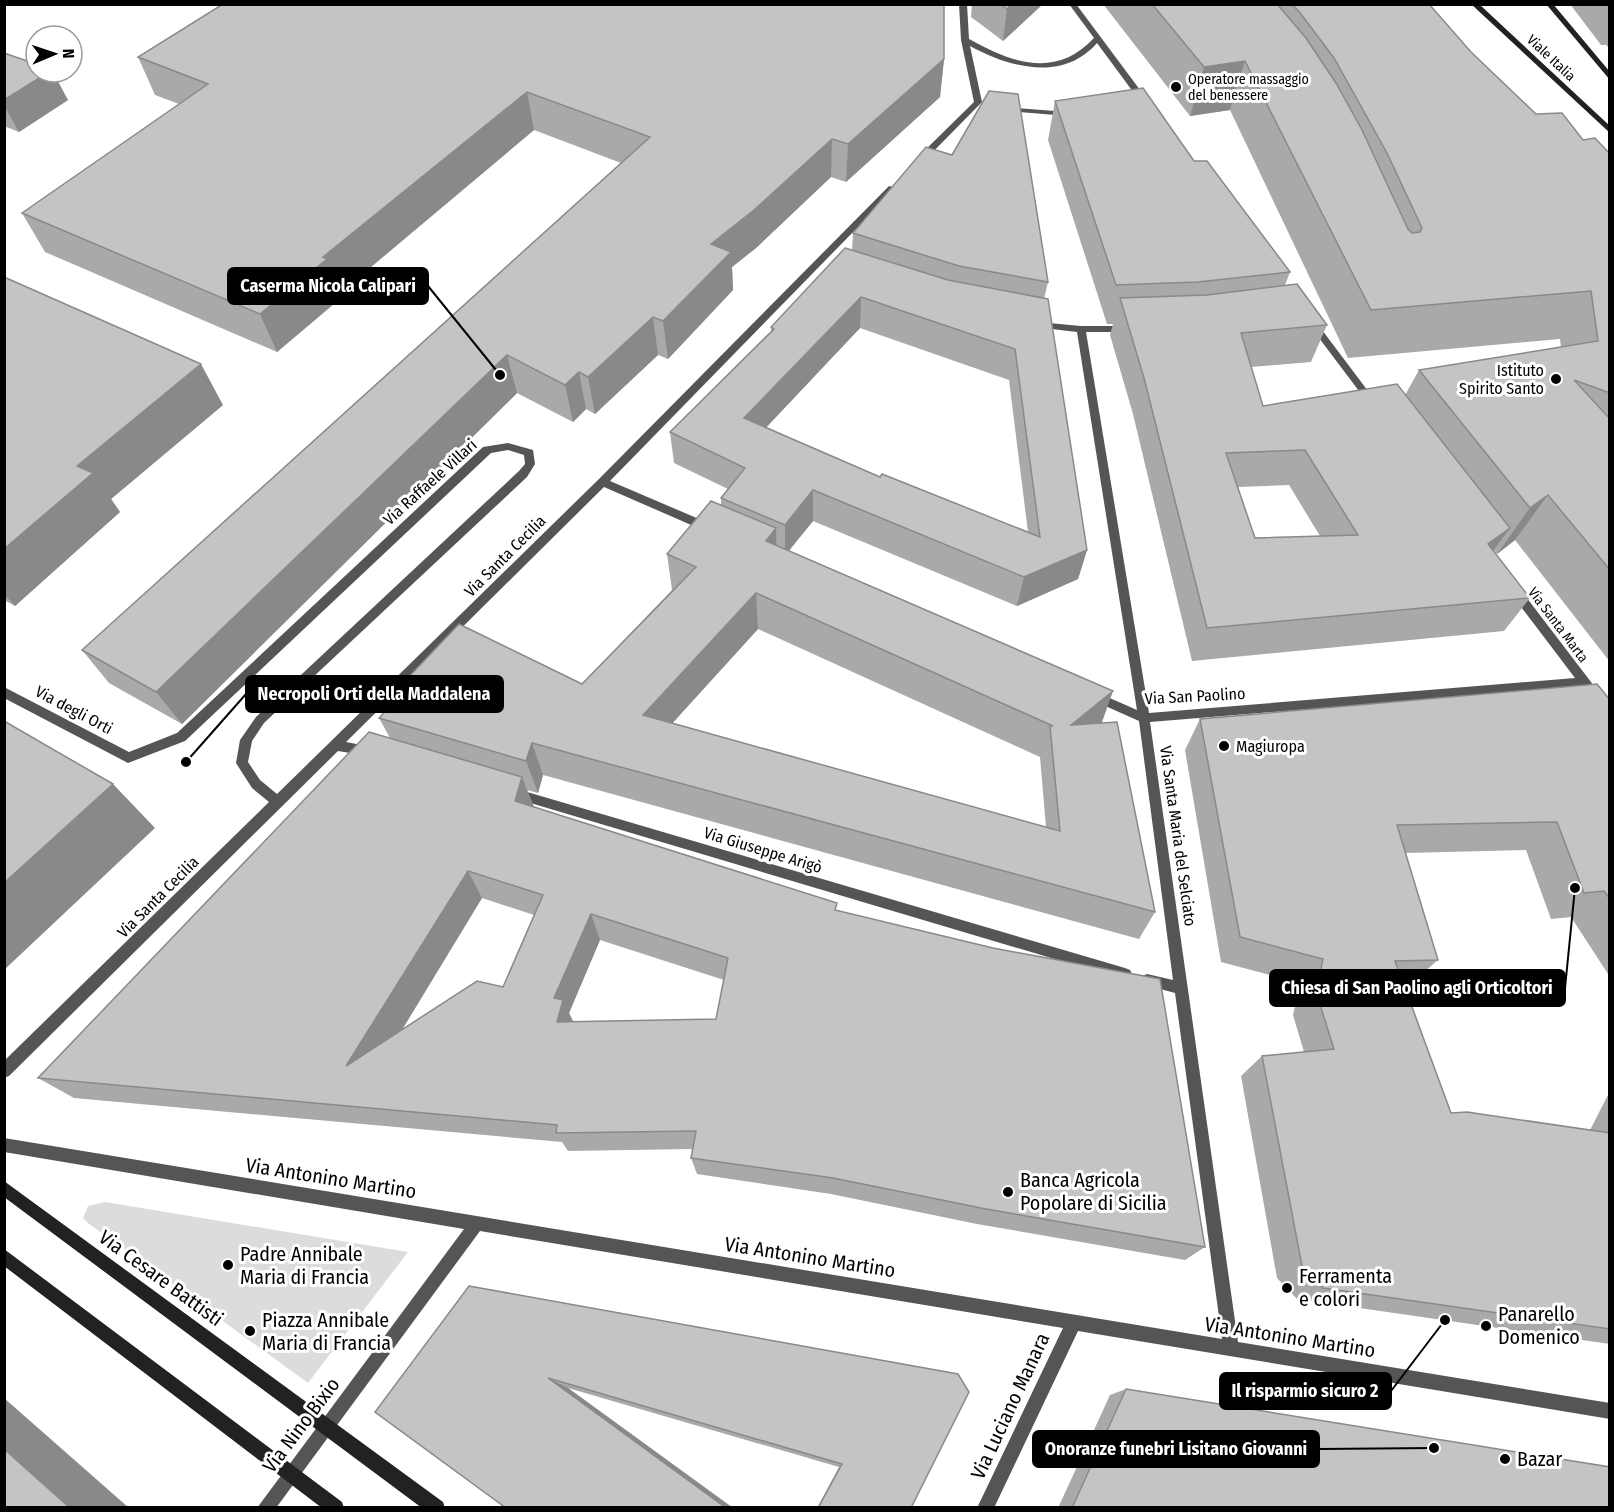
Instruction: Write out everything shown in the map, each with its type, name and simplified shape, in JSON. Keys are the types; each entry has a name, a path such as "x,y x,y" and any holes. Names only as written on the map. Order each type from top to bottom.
{"main road":[{"name":"Viale Italia","path":"1474,4 1610,131"},
{"path":"1549,4 1610,78"},
{"name":"Via Cesare Battisti","path":"4,1188 437,1508"},
{"path":"4,1256 336,1508"}],"street":[{"path":"913,167 982,103 965,40 963,4"},
{"path":"1072,4 1145,108"},
{"path":"965,40 990,54 1034,64 1071,59 1082,55 1098,39"},
{"path":"997,107 1032,113 1073,114"},
{"name":"Via Santa Cecilia","path":"4,1071 822,266 897,183"},
{"path":"1304,312 1376,406"},
{"path":"1027,324 1081,329 1135,328"},
{"name":"Via Santa Maria del Selciato","path":"1081,329 1144,718 1230,1348"},
{"name":"Via Raffaele Villari","path":"128,758 181,737 487,450 514,445 529,453 530,464 523,474 260,720 246,740 242,763 256,784 278,801"},
{"path":"603,482 722,534"},
{"name":"Via Santa Marta","path":"1512,587 1596,698"},
{"name":"Via San Paolino","path":"1079,690 1144,718 1584,682"},
{"name":"Via degli Orti","path":"4,692 128,758"},
{"path":"335,745 378,753"},
{"name":"Via Giuseppe Arigò","path":"503,790 1118,972 1181,988"},
{"name":"Via Antonino Martino","path":"4,1144 1610,1412"},
{"name":"Via Nino Bixio","path":"266,1508 477,1223"},
{"name":"Via Luciano Manara","path":"985,1508 1074,1322"}],"shaded area":[{"path":"105,1202 408,1252 308,1383 83,1218 88,1206"}],"building":[{"path":"223,4 944,4 944,59 848,144 832,139 754,210 711,244 731,252 663,321 653,317 588,377 579,372 565,385 507,355 156,692 82,650 650,137 527,92 323,257 327,259 260,314 22,213 208,84 138,57"},
{"path":"1001,4 1012,4 1007,9"},
{"path":"1152,4 1277,4 1306,38 1336,83 1362,130 1408,229 1412,233 1420,232 1422,228 1387,153 1334,58 1292,4 1429,4 1471,52 1536,114 1562,113 1583,140 1595,138 1610,154 1610,393 1574,380 1610,419 1610,570 1548,495 1530,508 1419,370 1598,341 1591,291 1371,310 1245,61 1204,67"},
{"path":"4,53 24,60 24,84 30,84 4,100"},
{"path":"1143,88 1194,161 1207,161 1290,272 1198,282 1116,285 1055,101"},
{"path":"989,91 1018,94 1048,282 959,266 853,233 926,147 952,155"},
{"path":"845,248 948,280 1048,299 1087,550 1024,577 813,490 785,525 721,498 745,468 670,432 774,329 771,327","holes":["861,297 1015,349 1040,537 882,474 880,477 744,418"]},
{"path":"4,277 201,364 77,466 93,473 4,549"},
{"path":"1297,284 1327,325 1241,333 1263,406 1397,384 1510,528 1488,544 1530,598 1207,628 1144,378 1120,298 1207,295","holes":["1305,450 1358,535 1255,538 1226,453"]},
{"path":"711,501 776,528 766,541 1113,691 1071,725 1117,722 1155,912 532,743 526,761 379,718 391,705 384,703 459,624 582,684 696,567 667,554","holes":["756,593 1053,726 1050,726 1060,831 643,715"]},
{"path":"1597,684 1610,700 1610,899 1604,891 1584,893 1557,822 1397,825 1438,960 1395,961 1451,1113 1467,1112 1610,1133 1610,1329 1323,1288 1302,1266 1262,1056 1334,1049 1316,992 1323,959 1240,937 1200,719"},
{"path":"4,721 113,784 4,883"},
{"path":"369,732 522,777 515,801 837,903 835,910 993,948 1160,979 1205,1247 986,1209 833,1178 691,1158 696,1131 556,1133 557,1125 38,1078","holes":["468,871 543,895 503,987 477,981 346,1066","591,914 728,958 716,1019 557,1022 563,1000 554,998"]},
{"path":"469,1286 958,1374 969,1392 911,1508 818,1508 842,1464 548,1378 726,1508 506,1508 375,1412"},
{"path":"1126,1389 1610,1467 1610,1508 1072,1508"},
{"path":"4,1449 70,1508 4,1508"}],"place":[{"name":"Operatore massaggio del benessere","path":"1176,87"},
{"name":"Caserma Nicola Calipari","path":"500,375"},
{"name":"Istituto Spirito Santo","path":"1556,379"},
{"name":"Magiuropa","path":"1224,746"},
{"name":"Necropoli Orti della Maddalena","path":"186,762"},
{"name":"Chiesa di San Paolino agli Orticoltori","path":"1575,888"},
{"name":"Banca Agricola Popolare di Sicilia","path":"1008,1192"},
{"name":"Padre Annibale Maria di Francia","path":"228,1265"},
{"name":"Ferramenta e colori","path":"1287,1288"},
{"name":"Il risparmio sicuro 2","path":"1445,1320"},
{"name":"Panarello Domenico","path":"1486,1326"},
{"name":"Piazza Annibale Maria di Francia","path":"250,1331"},
{"name":"Onoranze funebri Lisitano Giovanni","path":"1434,1448"},
{"name":"Bazar","path":"1505,1459"}]}
